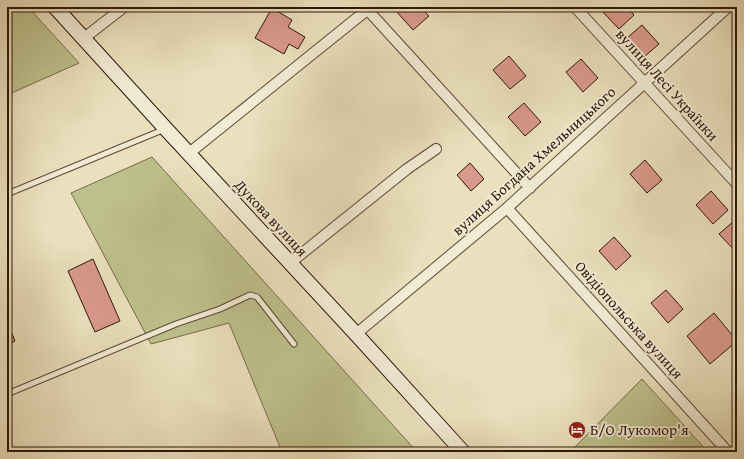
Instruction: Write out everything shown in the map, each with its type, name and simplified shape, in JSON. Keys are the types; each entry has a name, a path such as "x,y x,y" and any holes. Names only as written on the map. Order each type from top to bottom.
{"street":[{"name":"Дукова вулиця","path":"55,7 188,154 356,334 463,452"},
{"path":"84,38 124,7"},
{"name":"вулиця Лесі Українки","path":"575,7 737,184"},
{"name":"вулиця Богдана Хмельницького","path":"356,334 508,208 644,82 728,7"},
{"path":"188,154 366,8 530,188"},
{"path":"290,263 407,169 436,149"},
{"name":"Овідіопольська вулиця","path":"508,208 728,452"}],"lane":[{"path":"7,194 166,129"},
{"path":"7,394 176,324 220,309 250,295 257,297 294,344"}],"green space":[{"path":"7,7 28,7 79,63 7,95"},
{"path":"152,157 417,452 282,452 229,323 151,344 71,193"},
{"path":"642,379 708,452 570,452"}],"building":[{"path":"401,7 420,7 429,16 413,30 396,11"},
{"path":"604,7 627,7 634,15 619,29 601,10"},
{"path":"272,8 292,20 288,27 305,37 298,49 289,44 284,54 255,38"},
{"path":"642,25 659,44 644,57 627,38"},
{"path":"509,56 526,76 510,89 493,70"},
{"path":"581,59 598,78 583,92 566,72"},
{"path":"524,103 541,122 525,136 508,117"},
{"path":"645,160 662,180 647,193 630,174"},
{"path":"470,163 484,179 471,191 457,175"},
{"path":"711,191 728,210 713,224 696,205"},
{"path":"735,220 737,223 737,253 719,234"},
{"path":"614,237 631,256 616,270 599,251"},
{"path":"93,259 120,321 95,332 68,271"},
{"path":"666,290 683,309 668,323 651,303"},
{"path":"714,313 737,341 710,364 687,336"},
{"path":"7,322 15,341 7,345"}],"place":[{"name":"Б/О Лукомор'я","path":"577,430"}]}
